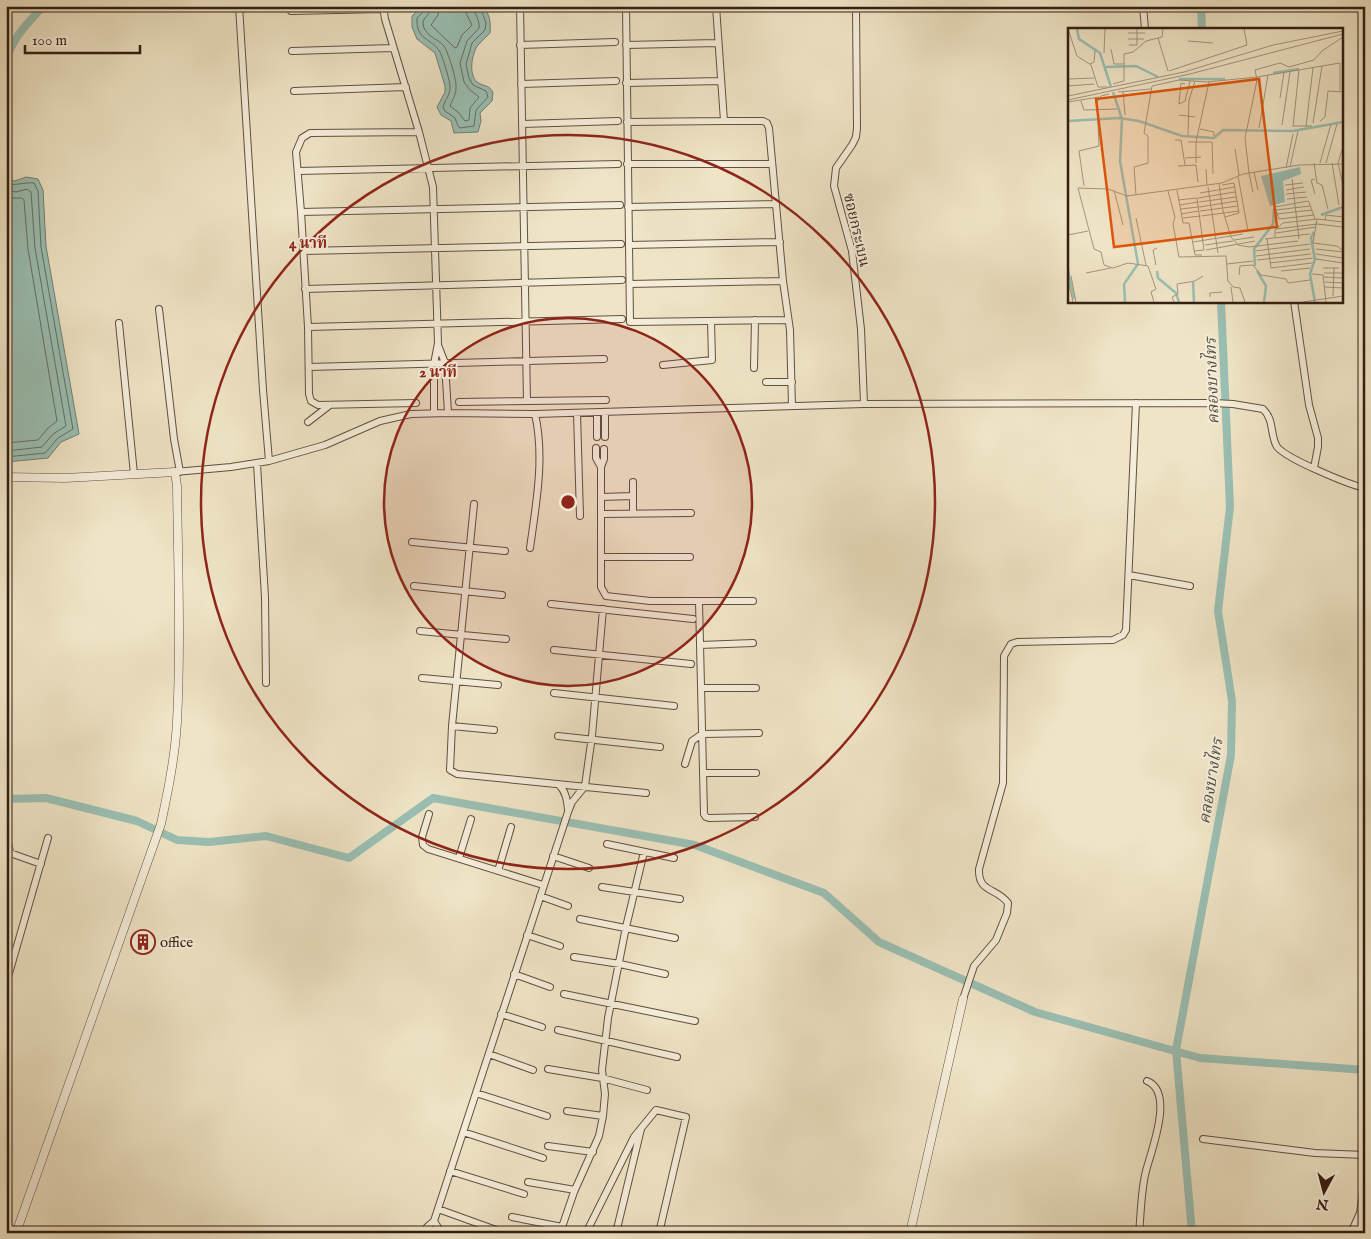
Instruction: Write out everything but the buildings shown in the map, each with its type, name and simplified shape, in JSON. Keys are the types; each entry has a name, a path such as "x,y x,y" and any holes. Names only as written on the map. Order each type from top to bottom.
{"street":[{"path":"239,6 269,461"},
{"path":"520,6 527,401"},
{"path":"626,6 630,322 788,320"},
{"path":"716,6 717,43 724,121"},
{"name":"ซอยกระเบน","path":"856,6 856,137 836,168 834,186 852,251 861,329 864,404"},
{"path":"1143,6 1145,28"},
{"path":"291,11 383,8 384,19 419,132 433,187 438,343 434,364 434,413"},
{"path":"520,45 615,42"},
{"path":"626,45 717,43"},
{"path":"292,51 394,48"},
{"path":"521,84 616,81"},
{"path":"626,83 720,81"},
{"path":"294,90 406,88"},
{"path":"522,124 618,121"},
{"path":"627,122 763,121 768,124 783,281 790,330 792,406"},
{"path":"416,403 318,405 311,401 309,394 306,289 296,152 298,143 310,133 419,132"},
{"path":"298,171 618,164"},
{"path":"628,164 772,164"},
{"path":"628,207 776,204"},
{"path":"301,212 620,205"},
{"path":"629,244 780,242"},
{"path":"303,251 621,244"},
{"path":"306,289 622,280"},
{"path":"630,284 783,281"},
{"path":"1294,302 1309,406 1318,438 1314,468"},
{"path":"16,1233 161,824 172,770 177,723 177,472 159,309"},
{"path":"308,328 622,319"},
{"path":"754,368 755,320"},
{"path":"663,365 712,360 711,321"},
{"path":"119,323 134,474"},
{"path":"438,343 445,363 448,413"},
{"path":"309,367 604,359"},
{"path":"766,382 792,382"},
{"path":"460,402 606,400"},
{"path":"910,1233 963,999 974,966 996,940 1007,912 1008,903 1004,897 982,885 978,878 1003,783 1004,656 1011,644 1016,642 1112,640 1119,638 1126,630 1136,403"},
{"path":"6,477 65,478 177,472 257,464 325,445 386,419 411,414 596,413 864,404 1136,403 1233,404 1263,409 1271,420 1276,445 1289,456 1356,486 1365,488"},
{"path":"308,422 331,405"},
{"path":"604,412 605,437"},
{"path":"577,413 580,516"},
{"path":"596,413 597,437"},
{"path":"530,548 536,506 540,444 535,414"},
{"path":"596,448 596,458 601,467"},
{"path":"604,449 604,459 601,467 601,587 606,596 650,601 753,601"},
{"path":"257,464 265,597 266,683"},
{"path":"633,482 633,514"},
{"path":"601,497 633,496"},
{"path":"474,504 456,681 450,770 453,773 646,792"},
{"path":"602,514 691,513"},
{"path":"412,542 505,552"},
{"path":"602,558 690,557"},
{"path":"1129,574 1190,586"},
{"path":"414,586 502,595"},
{"path":"699,601 704,814 706,817 755,817"},
{"path":"551,604 693,619"},
{"path":"425,1233 426,1227 434,1221 560,834 572,802 585,786 592,740 603,610"},
{"path":"420,631 506,639"},
{"path":"700,645 753,643"},
{"path":"554,650 691,664"},
{"path":"422,678 498,685"},
{"path":"701,688 756,688"},
{"path":"554,693 674,706"},
{"path":"452,726 494,730"},
{"path":"685,764 694,738 702,734 759,733"},
{"path":"558,736 660,748"},
{"path":"703,773 756,773"},
{"path":"557,783 563,789 568,812"},
{"path":"429,814 422,837 423,845 543,885"},
{"path":"459,858 471,819"},
{"path":"498,870 511,827"},
{"path":"6,984 48,838"},
{"path":"8,841 10,853 41,864"},
{"path":"607,844 674,858"},
{"path":"512,1217 561,1230 575,1190 599,1136 605,1094 602,1078 611,1003 626,927 644,852"},
{"path":"553,856 589,868"},
{"path":"602,886 680,899"},
{"path":"540,896 568,906"},
{"path":"580,919 675,938"},
{"path":"527,935 560,946"},
{"path":"574,957 620,964 665,974"},
{"path":"514,974 550,987"},
{"path":"564,994 695,1021"},
{"path":"501,1014 542,1027"},
{"path":"558,1030 677,1057"},
{"path":"488,1054 533,1070"},
{"path":"548,1069 602,1078 647,1090"},
{"path":"1139,1233 1146,1172 1159,1129 1158,1091 1152,1083 1147,1081"},
{"path":"476,1093 547,1116"},
{"path":"598,1233 586,1231 634,1137 641,1126 656,1110 686,1117 659,1233"},
{"path":"567,1111 603,1116"},
{"path":"616,1233 641,1126"},
{"path":"463,1132 543,1158"},
{"path":"1203,1139 1315,1153 1365,1156"},
{"path":"548,1146 593,1152"},
{"path":"450,1172 524,1194"},
{"path":"1351,1233 1360,1213 1365,1179"},
{"path":"528,1182 575,1190"},
{"path":"438,1209 499,1230"},
{"path":"434,1221 439,1230 438,1233"},
{"path":"1355,1225 1365,1226"}],"water":[{"path":"422,6 483,6 489,16 490,33 478,45 473,58 472,69 474,78 493,92 492,101 480,113 481,121 478,132 454,133 451,121 441,115 437,107 445,92 445,86 435,53 417,39 412,27 412,16"},
{"path":"26,177 38,179 43,190 46,246 79,434 61,442 48,458 6,462 6,179 15,181"}],"waterway":[{"path":"6,64 15,40 43,6"},
{"name":"คลองบางไทร","path":"1201,6 1202,28"},
{"path":"6,118 7,151"},
{"name":"คลองบางไทร","path":"1192,1233 1176,1050 1231,755 1232,701 1218,611 1230,507 1221,302"},
{"path":"6,799 46,798 137,821 177,840 209,842 266,836 349,858 433,798 695,845 824,893 879,942 1035,1012 1200,1058 1365,1070"}],"place":[{"name":"office","path":"143,942"}]}
